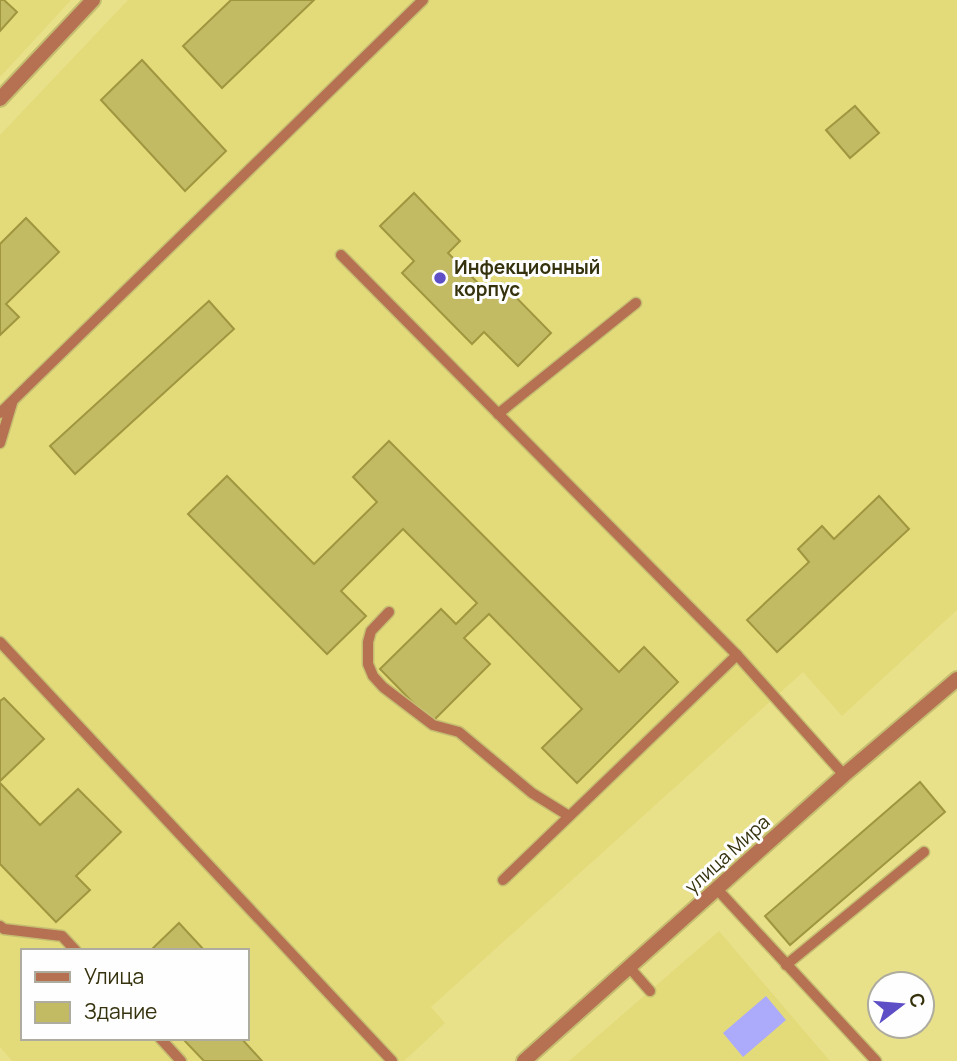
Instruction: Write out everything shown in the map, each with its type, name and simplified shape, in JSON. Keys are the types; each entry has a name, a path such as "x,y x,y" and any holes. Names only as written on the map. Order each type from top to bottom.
{"street":[{"path":"0,99 93,0"},
{"name":"улица Мира","path":"524,1061 844,775 957,678"}],"lane":[{"path":"0,413 423,0"},
{"path":"341,255 737,655 844,775"},
{"path":"498,414 636,303"},
{"path":"0,443 12,400"},
{"path":"389,612 371,631 368,642 368,664 373,676 383,687 433,725 459,732 532,793 569,816"},
{"path":"0,642 387,1059"},
{"path":"503,880 737,655"},
{"path":"786,965 924,852"},
{"path":"717,889 876,1061"},
{"path":"0,926 4,929 62,936 74,949"},
{"path":"629,967 649,991"},
{"path":"162,1040 181,1061"}],"shaded area":[{"path":"0,0 71,0 0,77"},
{"path":"128,0 957,0 957,610 842,716 803,672 431,1007 445,1023 404,1061 12,1061 0,1047 0,135"},
{"path":"719,931 830,1061 569,1061"},
{"path":"766,996 786,1020 743,1057 723,1033"}],"building":[{"path":"0,0 4,0 17,12 0,31"},
{"path":"231,0 314,0 222,88 183,46"},
{"path":"142,60 226,151 185,191 101,100"},
{"path":"855,106 879,133 850,158 826,130"},
{"name":"Инфекционный корпус","path":"414,193 460,241 448,253 490,295 502,283 551,333 518,366 484,332 472,344 402,273 414,261 380,226"},
{"path":"26,218 59,252 6,304 19,317 0,335 0,244"},
{"path":"209,301 234,329 75,474 50,446"},
{"path":"389,441 619,672 644,647 678,682 577,783 542,748 582,709 489,614 464,638 490,664 432,722 380,669 441,609 456,624 477,603 403,529 341,591 366,616 327,654 188,514 227,476 314,564 377,502 353,477"},
{"path":"879,496 909,529 777,652 747,620 809,562 798,549 822,526 834,539"},
{"path":"4,698 44,739 0,781 0,701"},
{"path":"920,782 945,812 790,945 765,916"},
{"path":"0,783 40,825 78,789 121,832 76,876 90,890 56,922 0,864"},
{"path":"179,923 203,949 152,949"},
{"path":"184,1040 243,1040 262,1061 204,1061"}],"place":[{"name":"Инфекционный корпус","path":"440,278"}]}
